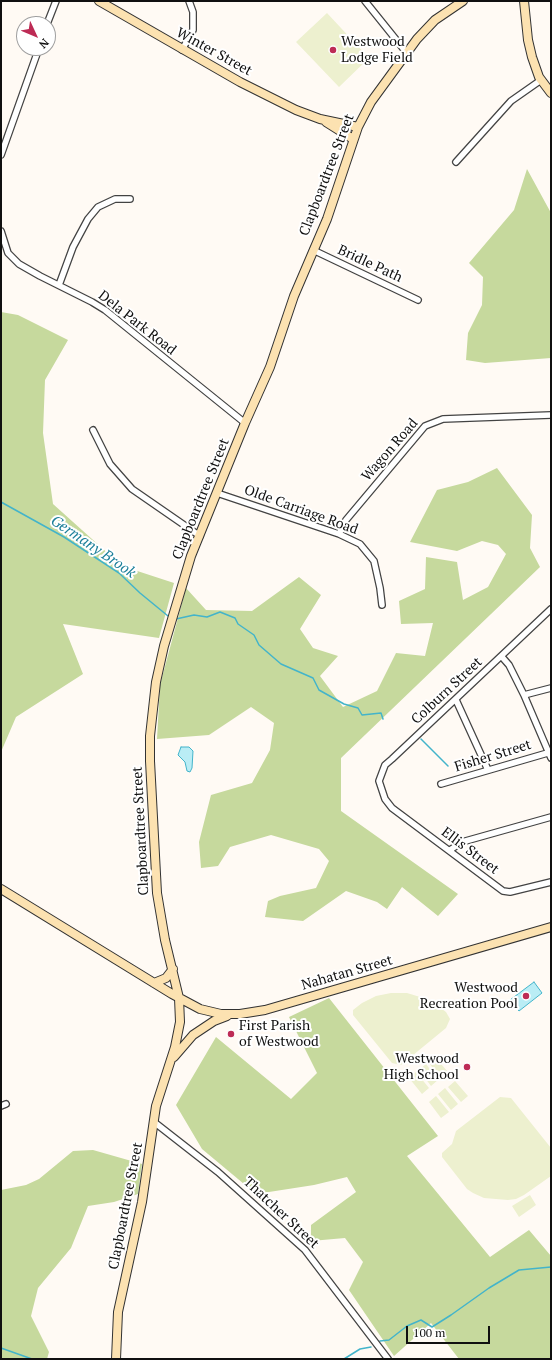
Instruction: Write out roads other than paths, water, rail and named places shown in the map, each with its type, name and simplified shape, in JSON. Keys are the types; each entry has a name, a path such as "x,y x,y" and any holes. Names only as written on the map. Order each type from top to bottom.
{"street":[{"path":"51,16 56,1"},
{"name":"Winter Street","path":"99,1 247,86 296,110 320,119 358,127"},
{"path":"182,50 193,30 193,12 189,1"},
{"path":"365,1 406,52"},
{"name":"Clapboardtree Street","path":"116,1359 118,1312 142,1202 156,1106 160,1087 170,1061 180,1022 179,998 165,940 157,893 150,736 156,682 164,646 180,589 245,423 270,366 283,325 336,196 358,127 371,102 406,52 432,23 463,1"},
{"path":"523,3 530,53 541,80 551,93"},
{"path":"1,155 36,56"},
{"path":"456,162 512,100 541,80"},
{"name":"Winter Street","path":"320,119 353,139"},
{"path":"59,285 73,247 88,220 98,207 114,200 130,199"},
{"name":"Dela Park Road","path":"1,231 8,253 12,259 40,276 105,310 245,423"},
{"name":"Bridle Path","path":"313,250 418,300"},
{"name":"Wagon Road","path":"339,534 346,520 424,426 443,419 551,415"},
{"path":"93,430 110,464 132,489 200,536"},
{"name":"Olde Carriage Road","path":"217,494 339,534 360,544 370,555 380,588 382,605"},
{"name":"Colburn Street","path":"385,800 379,781 385,765 502,657 551,609"},
{"path":"502,657 509,666 524,694 550,754"},
{"path":"524,694 551,688"},
{"path":"456,700 488,770"},
{"name":"Fisher Street","path":"441,784 550,754"},
{"name":"Ellis Street","path":"385,800 392,808 503,891 510,892 551,882"},
{"path":"450,850 462,842 551,817"},
{"name":"Nahatan Street","path":"1,889 179,998 200,1009 214,1013 232,1015 265,1010 551,927"},
{"path":"154,983 166,978 173,969"},
{"name":"Clapboardtree Street","path":"170,1061 193,1036 214,1021 232,1015"},
{"name":"Thatcher Street","path":"154,1122 218,1172 305,1250 388,1359"}],"water":[{"path":"181,747 189,747 193,751 192,768 190,772 187,771 185,762 178,755"},
{"name":"Westwood Recreation Pool","path":"534,982 542,993 519,1011 510,1000"}],"waterway":[{"name":"Germany Brook","path":"1,502 64,537 119,573 168,616"},
{"name":"Germany Brook","path":"176,619 194,615 207,617 220,612 235,618 238,624 254,635 259,645 281,664 313,678 319,690 344,704 358,708 362,715 381,713 383,719"},
{"name":"Germany Brook","path":"421,739 448,766"},
{"path":"380,1341 389,1340 407,1326 421,1320 432,1327 489,1288 519,1270 551,1267"},
{"path":"344,1359 360,1349 371,1347"},
{"path":"1,1348 32,1359"}],"place":[{"name":"Westwood Lodge Field","path":"333,50"},
{"name":"Westwood Recreation Pool","path":"526,996"},
{"name":"First Parish of Westwood","path":"231,1034"},
{"name":"Westwood High School","path":"467,1067"}]}
